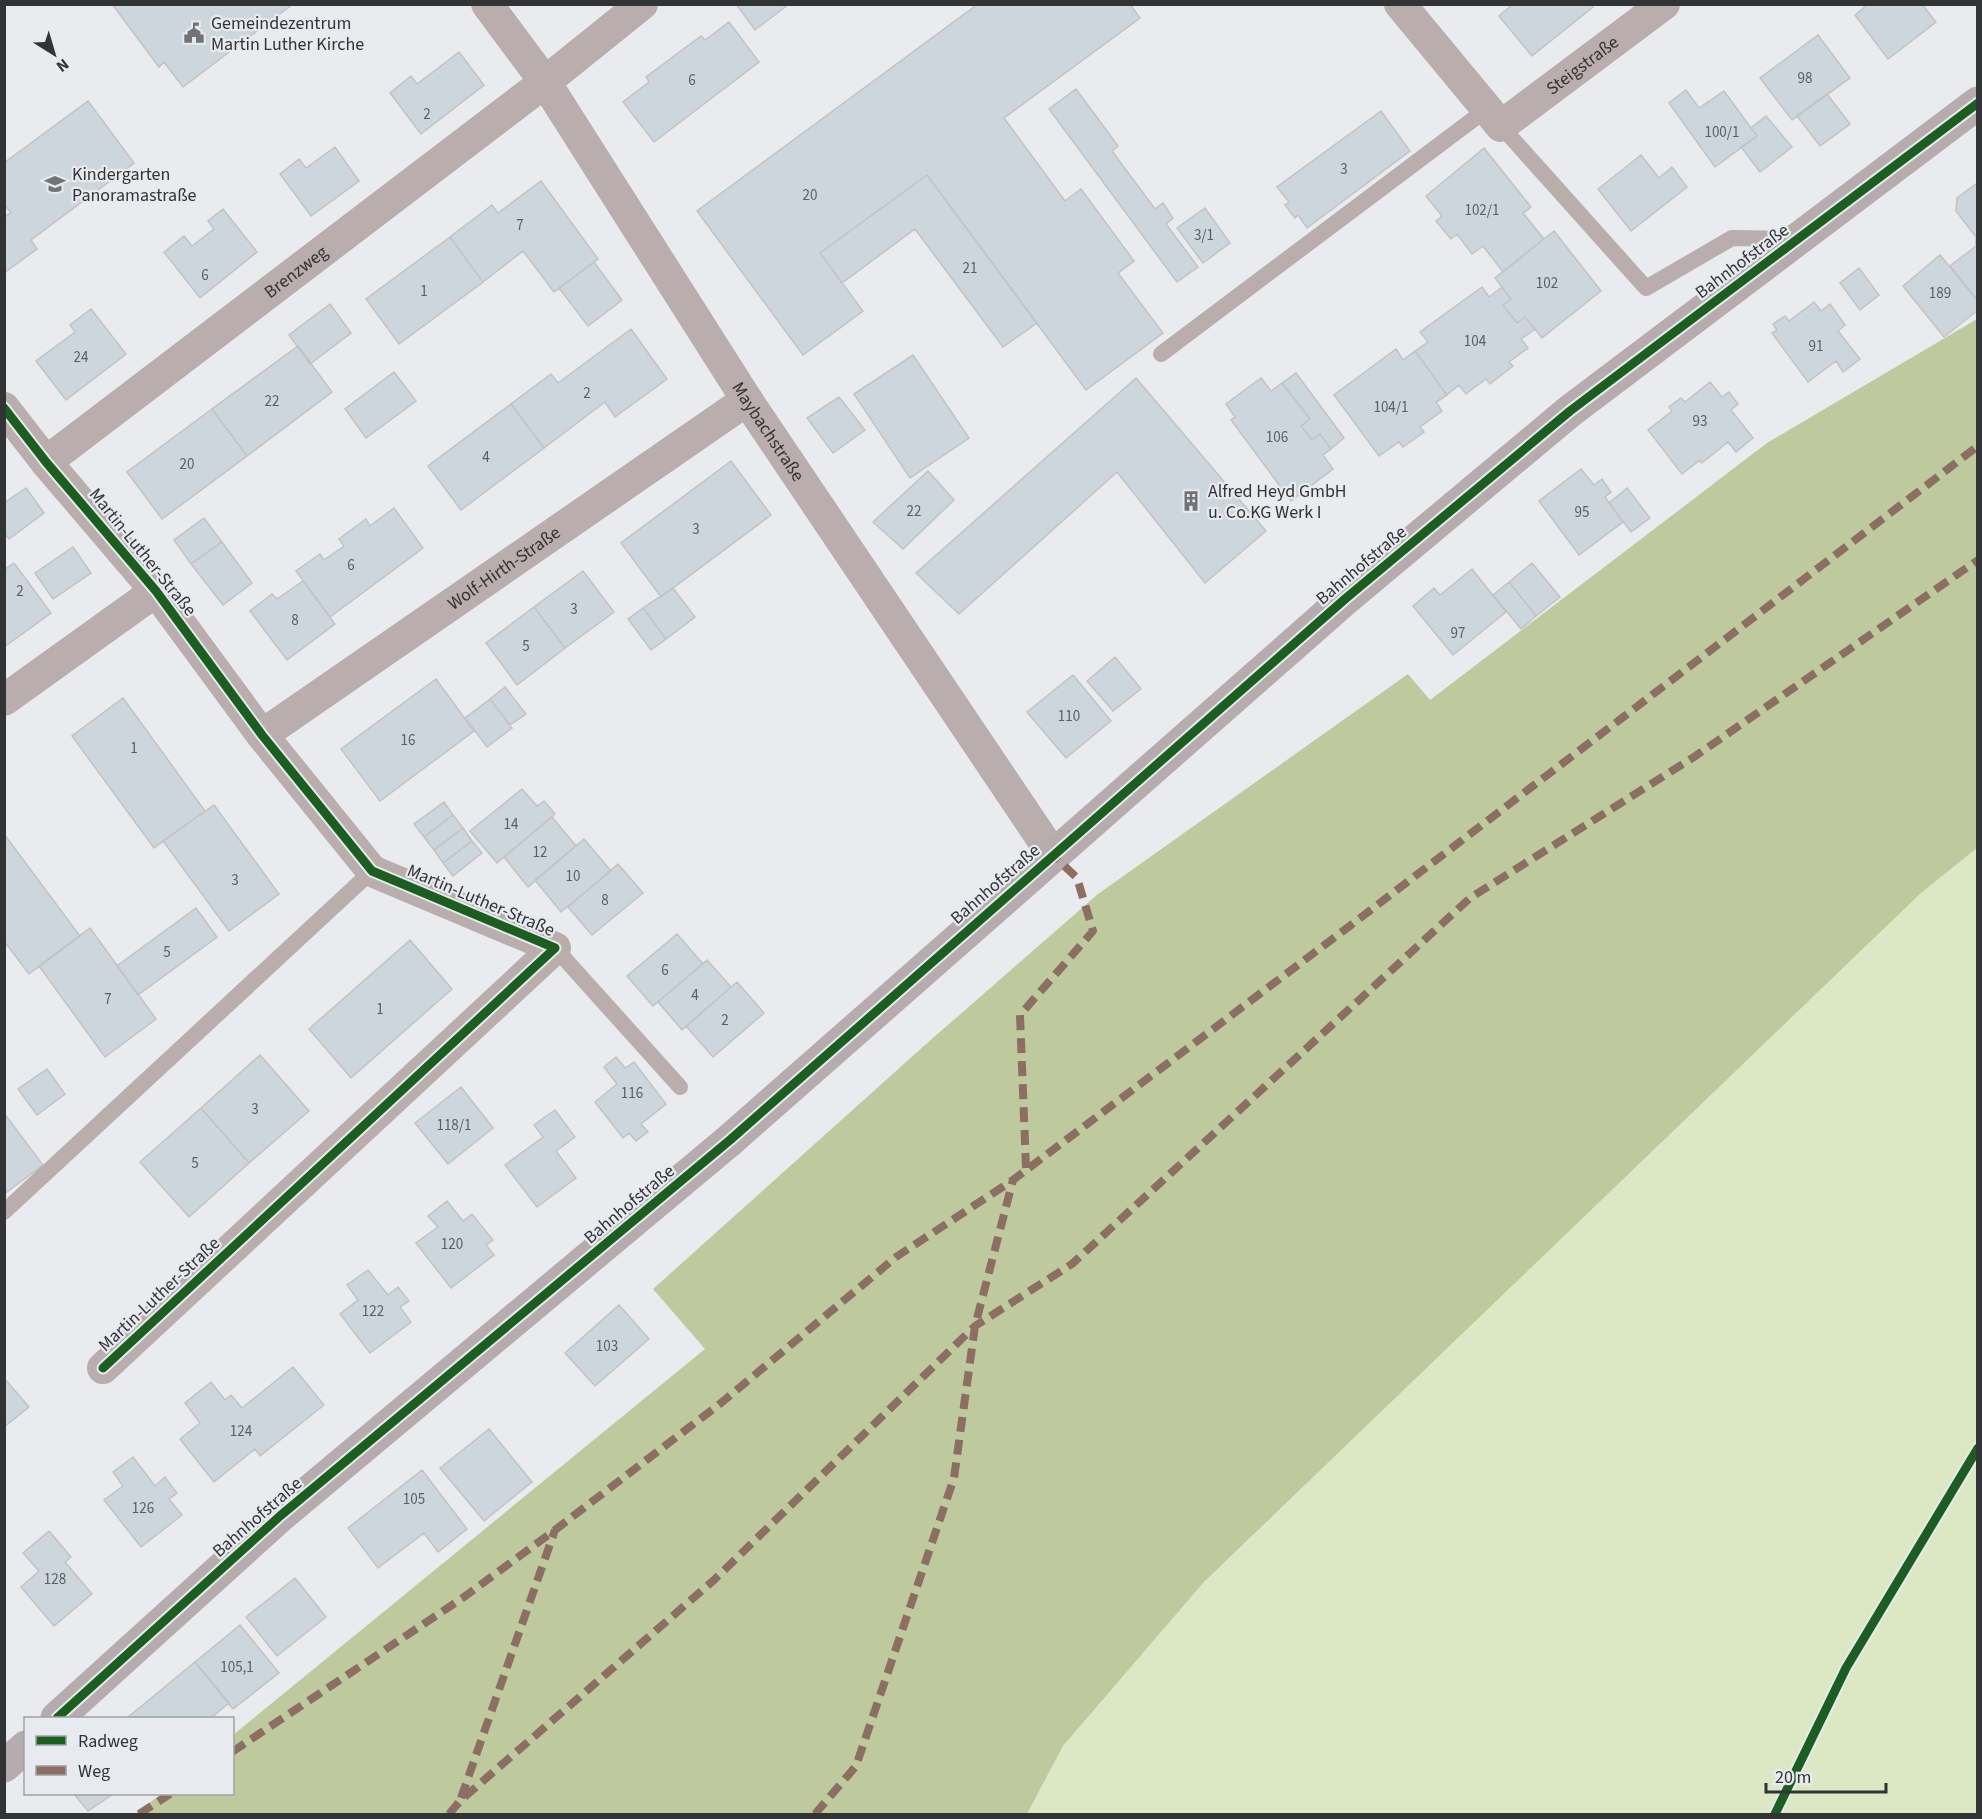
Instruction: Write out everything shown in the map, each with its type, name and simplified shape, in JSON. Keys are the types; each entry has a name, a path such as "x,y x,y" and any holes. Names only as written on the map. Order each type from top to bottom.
{"street":[{"name":"Maybachstraße","path":"487,4 545,82 747,400 1053,855"},
{"name":"Brenzweg","path":"46,462 545,82 642,4"},
{"path":"1400,4 1494,117"},
{"name":"Steigstraße","path":"1494,117 1664,4"},
{"name":"Bahnhofstraße","path":"59,1717 280,1516 730,1140 1345,599 1570,411 1977,103"},
{"name":"Wolf-Hirth-Straße","path":"262,735 747,400"},
{"name":"Martin-Luther-Straße","path":"4,408 46,462 156,591 262,735 372,871 555,948 103,1368"},
{"path":"4,700 156,591"},
{"path":"4,1766 24,1749"}],"lane":[{"path":"1161,354 1494,117 1646,288 1732,238 1799,239"},
{"path":"4,1212 372,871"},
{"name":"Martin-Luther-Straße","path":"555,948 680,1087"}],"green space":[{"path":"1977,319 1977,848 1921,893 1204,1582 1063,1746 1027,1814 135,1814 160,1795 234,1795 234,1734 705,1349 653,1289 925,1045 1098,894 1408,674 1430,700 1767,443"},
{"path":"1977,848 1977,1814 1027,1814 1063,1746 1204,1582 1921,893"}],"building":[{"name":"Gemeindezentrum Martin Luther Kirche","path":"112,4 293,4 183,87 164,62 159,67"},
{"path":"736,4 789,4 755,30"},
{"path":"978,4 1130,4 1140,18 1004,118 1065,201 1081,189 1134,261 1118,273 1163,333 1086,390 927,175 820,253 863,311 803,355 697,211"},
{"path":"1513,4 1591,4 1593,7 1532,56 1499,16"},
{"path":"1868,4 1922,4 1936,22 1888,59 1855,15"},
{"path":"729,22 759,62 654,142 623,102 649,82 646,77 701,36 705,40"},
{"path":"1818,35 1850,78 1792,120 1760,78"},
{"path":"459,52 484,85 421,134 390,93 411,76 417,84"},
{"path":"1076,89 1118,146 1112,151 1155,209 1163,203 1173,218 1166,224 1198,267 1177,282 1049,109"},
{"path":"1686,90 1699,108 1724,91 1757,136 1715,167 1669,103"},
{"path":"1827,94 1850,124 1820,146 1797,116"},
{"name":"Kindergarten Panoramastraße","path":"88,101 134,163 31,240 37,249 4,273 4,217 11,213 4,204 4,163"},
{"path":"1381,111 1410,151 1307,228 1298,215 1295,218 1285,205 1289,202 1277,187"},
{"path":"1766,116 1792,147 1760,172 1741,147 1757,136 1751,128"},
{"path":"335,147 359,181 311,216 280,174 299,159 306,168"},
{"path":"1484,148 1531,207 1523,213 1544,239 1503,272 1483,246 1472,254 1457,234 1451,239 1436,221 1442,216 1426,196"},
{"path":"1641,155 1659,178 1672,167 1687,187 1631,231 1598,189"},
{"path":"927,175 1037,323 1003,347 915,229 842,283 820,253"},
{"path":"541,181 598,259 554,292 523,251 483,282 450,237 492,205 498,213"},
{"path":"1978,184 1978,301 1950,266 1976,246 1976,237 1956,211 1957,198"},
{"path":"1205,208 1230,243 1203,263 1177,228"},
{"path":"223,209 257,252 200,298 164,252 184,236 192,246 214,229 208,221"},
{"path":"1554,231 1601,291 1542,338 1525,317 1517,323 1503,305 1511,299 1495,278"},
{"path":"450,237 483,282 399,344 366,299"},
{"path":"1940,255 1978,301 1978,310 1944,337 1903,286"},
{"path":"594,262 622,300 588,326 559,288"},
{"path":"1859,268 1879,295 1860,310 1840,283"},
{"path":"1482,287 1489,297 1502,287 1511,299 1503,305 1517,323 1525,317 1535,329 1521,339 1528,348 1509,362 1513,366 1490,384 1486,379 1466,394 1459,385 1447,395 1415,351 1428,342 1420,332"},
{"path":"1814,302 1821,311 1830,304 1845,325 1838,331 1860,359 1843,372 1836,361 1808,382 1772,333 1777,330 1773,324 1785,316 1789,321"},
{"path":"330,304 351,333 310,364 289,335"},
{"path":"91,309 126,354 66,400 36,361 75,332 70,325"},
{"path":"631,329 667,379 615,417 605,402 544,448 511,404 551,374 558,383"},
{"path":"298,346 332,392 247,456 212,409"},
{"path":"1396,349 1403,360 1415,351 1447,395 1436,402 1442,411 1420,427 1424,432 1403,447 1399,442 1379,456 1334,395"},
{"path":"913,355 969,438 910,478 854,394"},
{"path":"394,372 416,401 366,438 345,409"},
{"path":"1296,373 1344,438 1331,449 1320,434 1312,440 1301,426 1310,419 1282,383"},
{"name":"Alfred Heyd GmbH u. Co.KG Werk I","path":"1136,378 1266,531 1205,583 1117,472 959,614 916,573"},
{"path":"1261,378 1271,391 1282,383 1310,419 1301,426 1312,440 1320,434 1331,449 1323,455 1333,469 1291,501 1231,420 1235,417 1226,404"},
{"path":"1710,382 1722,397 1729,392 1738,404 1731,410 1753,438 1736,452 1728,442 1702,463 1700,460 1682,474 1648,430 1672,411 1669,407 1681,398 1685,402"},
{"path":"839,397 865,430 833,453 807,418"},
{"path":"511,404 544,448 461,510 428,466"},
{"path":"212,409 247,456 162,519 127,472"},
{"path":"731,461 771,515 661,597 621,543"},
{"path":"1581,469 1594,485 1602,479 1611,492 1605,497 1623,522 1579,555 1539,501"},
{"path":"928,471 954,500 903,549 873,522"},
{"path":"26,488 44,513 9,539 4,533 4,503"},
{"path":"1627,488 1650,518 1631,532 1609,503"},
{"path":"394,508 423,548 330,617 296,571 320,554 324,560 344,546 339,539 366,519 370,526"},
{"path":"204,518 222,542 191,564 174,540"},
{"path":"222,542 252,583 223,605 191,564"},
{"path":"73,547 91,573 53,599 35,573"},
{"path":"14,563 51,613 4,647 4,570"},
{"path":"1532,563 1560,597 1536,616 1509,582"},
{"path":"1472,569 1506,612 1453,655 1413,606 1434,588 1440,595"},
{"path":"583,571 614,612 565,648 534,607"},
{"path":"303,581 335,624 287,660 250,611 272,594 277,599"},
{"path":"1509,582 1536,616 1521,629 1493,595"},
{"path":"673,588 695,617 666,639 643,608"},
{"path":"534,607 565,648 517,685 486,643"},
{"path":"643,608 666,639 651,650 628,619"},
{"path":"1115,657 1141,689 1113,711 1087,681"},
{"path":"1073,675 1111,721 1066,758 1027,712"},
{"path":"436,679 474,731 380,801 341,749"},
{"path":"505,687 526,714 510,725 490,699"},
{"path":"123,698 205,811 154,848 72,736"},
{"path":"490,699 512,728 487,747 465,718"},
{"path":"522,789 537,806 544,801 555,814 497,863 470,831"},
{"path":"444,802 453,815 424,837 414,824"},
{"path":"214,805 279,894 229,931 163,841"},
{"path":"453,815 463,828 434,850 424,837"},
{"path":"552,817 576,846 528,887 504,857"},
{"path":"463,828 472,841 443,863 434,850"},
{"path":"4,834 80,936 29,974 4,941"},
{"path":"584,839 611,871 561,912 535,880"},
{"path":"472,841 482,853 453,876 443,863"},
{"path":"618,864 643,893 592,935 568,907"},
{"path":"196,908 217,937 138,995 117,966"},
{"path":"90,928 156,1019 105,1057 39,966"},
{"path":"677,934 703,964 653,1006 627,976"},
{"path":"410,940 452,989 351,1078 309,1029"},
{"path":"707,960 731,987 682,1030 658,1002"},
{"path":"737,982 764,1013 713,1057 686,1026"},
{"path":"260,1055 309,1111 249,1163 201,1108"},
{"path":"616,1057 625,1068 634,1062 666,1104 641,1124 648,1132 636,1141 629,1133 623,1138 595,1102 617,1084 604,1067"},
{"path":"47,1069 65,1094 37,1115 18,1089"},
{"path":"461,1087 493,1128 448,1164 415,1123"},
{"path":"201,1108 249,1163 189,1217 140,1162"},
{"path":"555,1110 575,1137 556,1151 576,1178 537,1207 505,1165 543,1137 534,1125"},
{"path":"4,1113 43,1165 4,1194"},
{"path":"447,1201 463,1221 472,1214 493,1240 486,1245 494,1255 451,1288 416,1243 438,1227 428,1216"},
{"path":"368,1270 388,1295 398,1287 409,1301 400,1307 411,1322 370,1353 340,1314 358,1300 347,1285"},
{"path":"619,1305 649,1339 595,1386 565,1353"},
{"path":"293,1367 324,1405 260,1456 255,1449 214,1482 180,1439 200,1423 185,1403 211,1382 225,1400 231,1395 242,1408"},
{"path":"4,1378 29,1407 4,1427"},
{"path":"489,1429 532,1482 484,1521 440,1468"},
{"path":"133,1457 155,1486 165,1477 177,1493 169,1499 182,1515 141,1547 104,1500 123,1486 113,1472"},
{"path":"422,1470 467,1529 438,1552 424,1533 378,1568 348,1528"},
{"path":"49,1531 71,1557 65,1562 92,1594 54,1626 21,1587 39,1571 23,1553"},
{"path":"295,1578 326,1617 277,1656 246,1617"},
{"path":"240,1625 279,1673 233,1709 195,1662"},
{"path":"195,1662 229,1703 212,1717 128,1717"},
{"path":"75,1795 112,1795 88,1811"}],"marked path":[{"path":"234,1751 464,1597 555,1530 721,1403 896,1257 1013,1180 1978,446"},
{"path":"449,1814 460,1801 714,1580 975,1326 1072,1264 1470,898 1694,757 1978,560"},
{"path":"1026,1168 1020,1015 1093,931 1077,878 1053,855"},
{"path":"815,1814 856,1766 954,1478 975,1326 1013,1180"},
{"path":"461,1798 555,1530"},
{"path":"139,1814 168,1795"}],"cycle path":[{"path":"58,1717 280,1516 730,1140 1345,599 1570,411 1978,103"},
{"path":"4,408 46,462 156,591 262,735 372,871 555,948 103,1368"},
{"path":"1775,1814 1846,1668 1978,1448"}],"place":[{"name":"Gemeindezentrum Martin Luther Kirche","path":"194,33"},
{"name":"Kindergarten Panoramastraße","path":"55,184"},
{"name":"Alfred Heyd GmbH u. Co.KG Werk I","path":"1191,501"}]}
